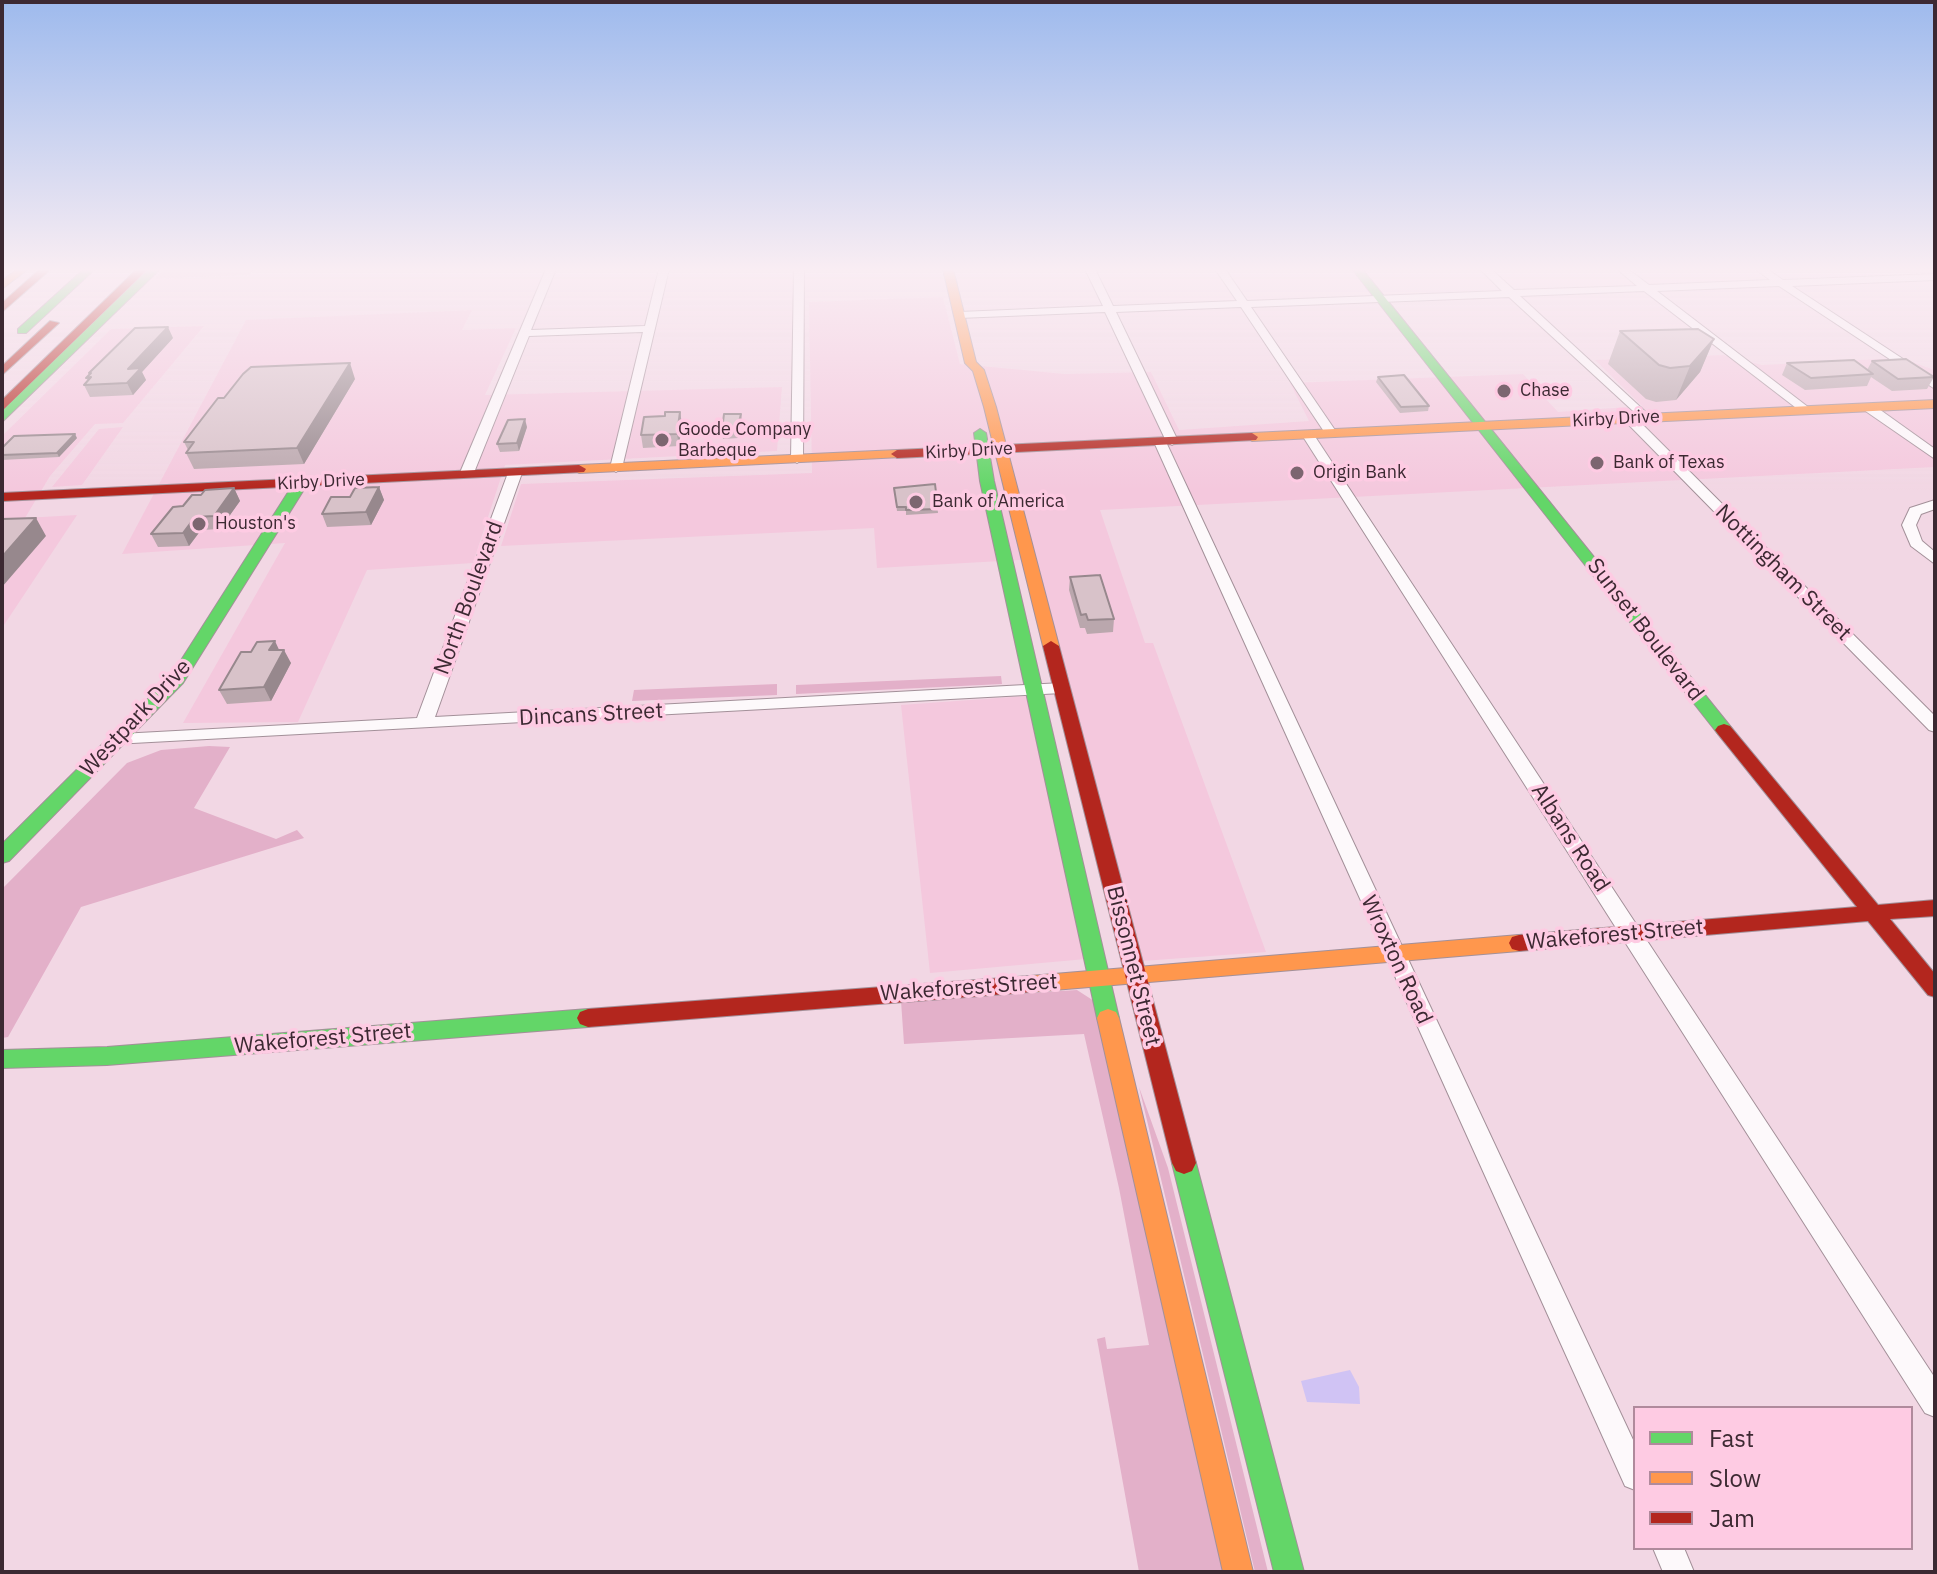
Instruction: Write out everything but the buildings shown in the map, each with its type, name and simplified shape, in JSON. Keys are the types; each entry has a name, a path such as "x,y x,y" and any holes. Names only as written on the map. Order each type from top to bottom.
{"main road":[{"path":"2,372 33,342"},
{"path":"2,378 34,359 53,342"},
{"path":"2,407 68,342"},
{"path":"2,418 80,342"},
{"name":"Bissonnet Street","path":"966,342 971,363 978,370 1006,565 1032,690 1238,1572"},
{"name":"Sunset Boulevard","path":"1416,342 1935,989"},
{"name":"Kirby Drive","path":"2,497 1935,404"},
{"name":"Bissonnet Street","path":"991,450 1030,564 1289,1572"},
{"name":"Westpark Drive","path":"2,856 120,740 188,665 301,483"},
{"path":"1006,565 1030,564"},
{"name":"Wakeforest Street","path":"2,1059 107,1056 1935,908"}],"street":[{"path":"466,475 521,342"},
{"path":"616,468 647,342"},
{"path":"797,459 798,342"},
{"name":"Wroxton Road","path":"1123,342 1393,954 1633,1472"},
{"path":"1270,342 1331,433"},
{"name":"Nottingham Street","path":"1561,342 1935,726"},
{"path":"1717,342 1804,410"},
{"path":"1870,342 1935,385"},
{"path":"1868,407 1935,455"},
{"name":"Albans Road","path":"1308,435 1935,1403"},
{"name":"North Boulevard","path":"424,723 515,473"},
{"path":"1935,504 1915,511 1909,525 1916,543 1935,560"},
{"name":"Dincans Street","path":"120,740 1062,688"},
{"path":"1669,1550 1679,1572"}],"shaded area":[{"path":"97,342 190,342 123,423 95,424 50,476 25,518 77,515 2,628 2,436"},
{"path":"234,342 509,342 485,395 782,387 777,451 505,465 473,563 367,570 298,722 183,723 285,543 122,554"},
{"path":"810,342 955,342 960,364 1065,374 1151,372 1179,430 1309,421 1290,383 1523,374 1558,412 1642,406 1595,360 1723,355 1762,365 1900,358 1935,370 1935,467 1100,510 1145,643 1153,643 1266,952 1142,961 1036,559 877,568 874,528 501,546 521,484 812,473"},
{"path":"123,427 82,485 52,487 99,429"},
{"path":"1001,676 1002,684 796,694 796,685"},
{"path":"777,684 777,695 632,701 634,690"},
{"path":"1026,696 1086,959 930,973 901,705"},
{"path":"230,747 194,808 276,839 297,830 304,838 81,907 8,1037 2,1038 2,889 127,763 161,750"},
{"path":"1077,990 1094,1001 1223,1572 1139,1572 1097,1339 1105,1337 1107,1349 1149,1345 1119,1188 1084,1034 904,1044 901,1001"},
{"path":"1139,1087 1168,1168 1268,1572 1255,1572"},
{"path":"1350,1370 1359,1387 1360,1404 1307,1402 1301,1381"}],"traffic: fast":[{"path":"2,418 80,342"},
{"path":"1415,342 1724,730"},
{"path":"980,433 987,481 1108,1018"},
{"path":"2,856 177,679 301,483"},
{"path":"2,1059 107,1056 588,1018"},
{"path":"1184,1163 1289,1572"}],"traffic: slow":[{"path":"966,342 971,363 978,370 990,407 1051,646"},
{"path":"1252,437 1935,404"},
{"path":"579,469 897,454"},
{"path":"1030,984 1519,943"},
{"path":"1108,1018 1238,1572"}],"traffic: jam":[{"path":"2,372 33,342"},
{"path":"2,407 68,342"},
{"path":"897,454 1252,437"},
{"path":"2,497 579,469"},
{"path":"1051,646 1184,1163"},
{"path":"1724,730 1935,989"},
{"path":"1519,943 1935,908"},
{"path":"588,1018 1030,984"}],"place":[{"name":"Chase","path":"1504,391"},
{"name":"Goode Company Barbeque","path":"662,440"},
{"name":"Bank of Texas","path":"1597,463"},
{"name":"Origin Bank","path":"1297,473"},
{"name":"Bank of America","path":"916,502"},
{"name":"Houston's","path":"199,524"}]}
